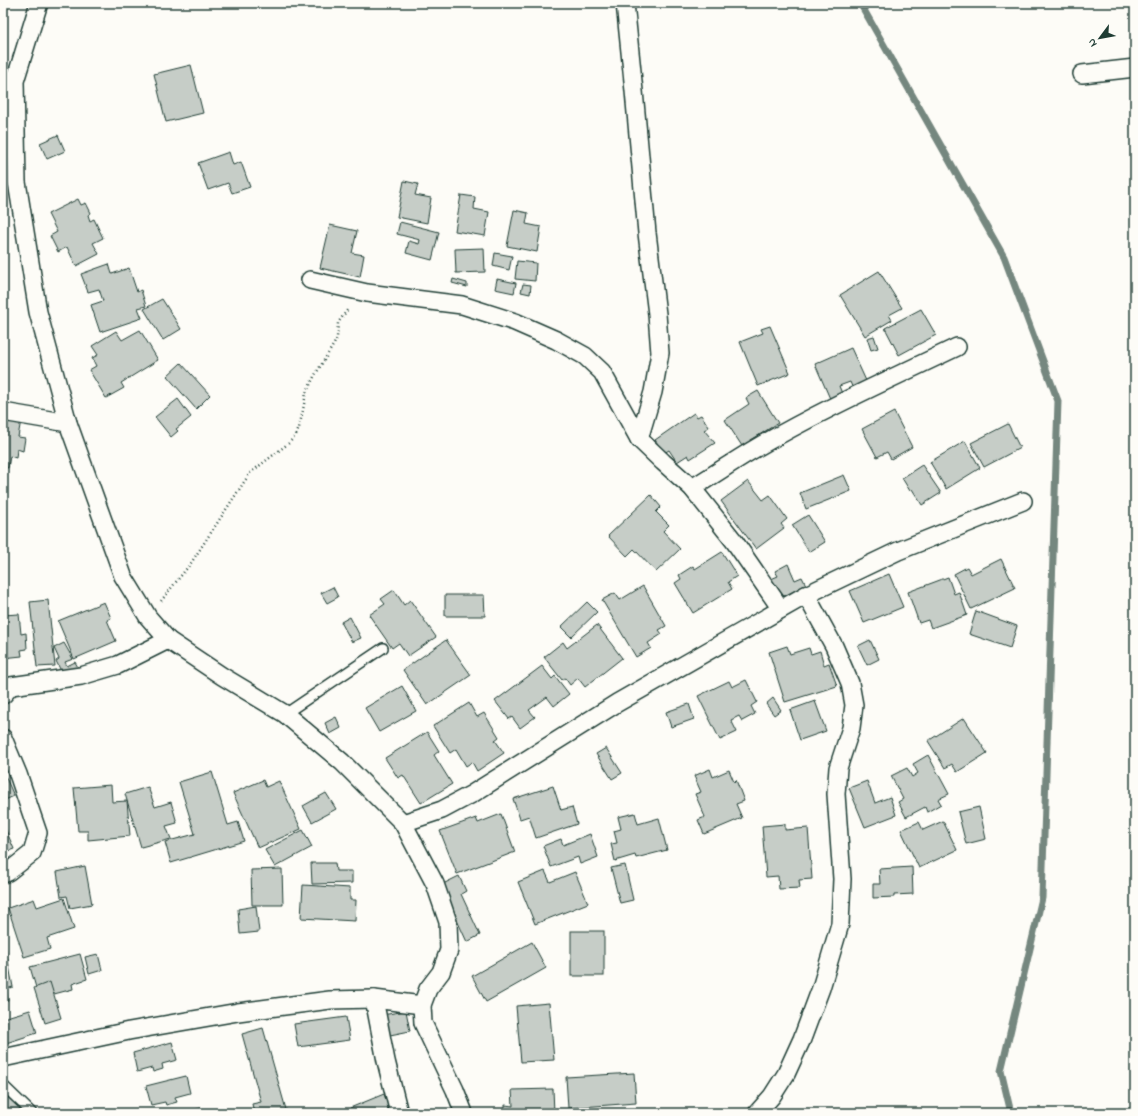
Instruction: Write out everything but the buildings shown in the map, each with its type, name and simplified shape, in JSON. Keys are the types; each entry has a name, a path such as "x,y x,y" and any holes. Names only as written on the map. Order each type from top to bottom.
{"street":[{"path":"39,3 15,81 17,182 38,312 68,423 123,576 148,617 168,640 222,676 285,714 342,762 403,823 435,884 448,922 449,950 441,972 428,989 422,1004 423,1023 455,1090 464,1113"},
{"path":"625,3 660,353 653,392 639,439"},
{"path":"1082,74 1135,68"},
{"path":"310,280 367,293 462,306 515,322 556,340 585,356 602,372 639,439 692,488 734,540 781,609"},
{"path":"692,488 751,451 812,418 886,380 957,347"},
{"path":"3,412 68,423"},
{"path":"403,823 442,810 472,794 617,703 806,595 898,551 1023,501"},
{"path":"757,1113 772,1096 783,1079 802,1039 821,988 840,924 842,878 836,794 838,768 851,728 854,705 850,683 845,670 834,646 806,595"},
{"path":"3,695 11,686 81,676 118,665 168,640"},
{"path":"3,738 18,774 38,833 32,853 8,872 3,874"},
{"path":"3,1058 129,1031 238,1012 330,1000 374,999 422,1004"},
{"path":"374,999 386,1061 399,1113"}],"lane":[{"path":"285,714 383,648"},
{"path":"3,1085 32,1113"}],"path":[{"path":"148,617 191,563 250,473 289,443 296,435 299,428 306,393 337,338 338,323 348,309 367,293"}],"waterway":[{"path":"860,3 1004,257 1058,401 1042,898 1001,1071 1011,1113"}]}
